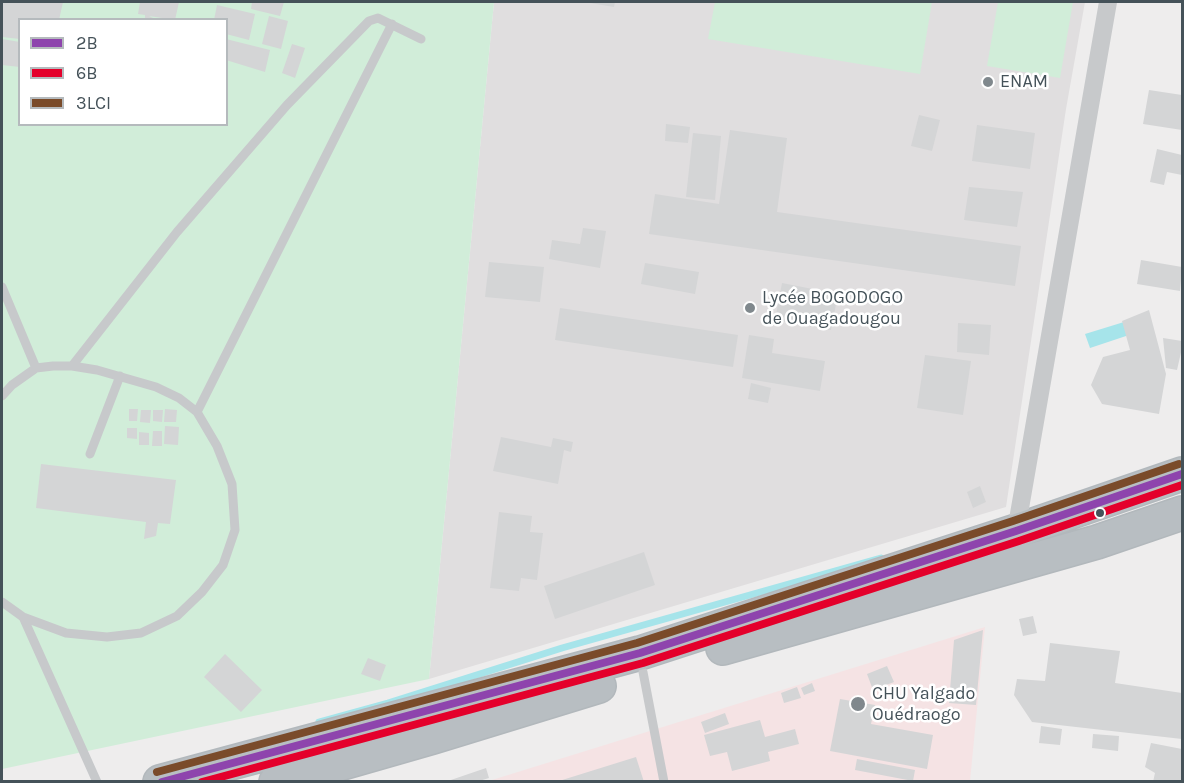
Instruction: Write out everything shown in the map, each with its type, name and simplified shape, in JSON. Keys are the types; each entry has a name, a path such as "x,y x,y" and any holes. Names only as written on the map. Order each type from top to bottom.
{"highway":[{"path":"160,782 640,653 1017,531 1182,474"},
{"path":"276,782 433,737 643,672 1097,542 1182,513"}],"street":[{"path":"1017,531 1108,2"}],"lane":[{"path":"72,366 177,232 287,105 369,21 378,18 421,39"},
{"path":"197,412 392,24"},
{"path":"2,287 36,368"},
{"path":"2,396 36,368 72,366 120,376 163,390 179,398 197,412 217,446 232,484 235,530 223,565 202,592 177,616 141,633 107,637 66,633 24,618 2,602"},
{"path":"90,454 120,376"},
{"path":"24,618 97,782"},
{"path":"643,672 664,782"}],"shaded area":[{"name":"Lycée BOGODOGO de Ouagadougou","path":"494,2 1085,2 1066,109 1006,507 429,679"},
{"name":"CHU Yalgado Ouédraogo","path":"985,627 970,781 487,782 492,780"}],"green space":[{"path":"2,2 494,2 429,679 2,769"},
{"path":"715,2 932,2 920,74 708,39"},
{"path":"998,2 1073,2 1060,78 987,66"}],"water":[{"path":"1124,322 1129,335 1090,348 1085,334"}],"building":[{"path":"2,2 63,2 59,18 18,18 18,39 2,37"},
{"path":"140,2 179,2 175,18 149,16 153,18 145,18 145,15 138,14"},
{"path":"252,2 284,2 280,16 251,9"},
{"path":"590,2 615,2 614,7"},
{"path":"217,5 255,14 249,40 228,35 228,18 214,18"},
{"path":"269,16 288,21 281,49 262,44"},
{"path":"2,39 18,42 18,67 2,65"},
{"path":"228,40 270,50 265,72 228,61"},
{"path":"292,44 305,48 295,78 282,73"},
{"path":"1149,90 1182,95 1182,130 1143,124"},
{"path":"919,115 940,120 932,151 911,146"},
{"path":"666,124 690,127 688,143 665,141"},
{"path":"977,125 1035,133 1030,169 972,161"},
{"path":"730,130 787,138 777,212 1021,246 1015,286 649,234 655,194 719,204"},
{"path":"693,133 721,136 715,200 686,197"},
{"path":"1157,149 1182,155 1182,175 1167,172 1164,185 1150,182"},
{"path":"969,187 1023,192 1017,227 964,220"},
{"path":"583,228 606,231 600,268 549,259 552,240 580,244"},
{"path":"1141,260 1182,267 1180,291 1137,284"},
{"path":"489,262 544,267 540,302 485,297"},
{"path":"645,263 699,272 695,294 641,284"},
{"path":"782,283 838,294 831,330 775,320"},
{"path":"560,308 738,335 733,367 555,340"},
{"path":"1149,310 1166,374 1159,414 1102,404 1091,385 1103,357 1130,350 1122,321"},
{"path":"958,323 991,325 989,355 957,352"},
{"path":"749,335 774,339 772,353 825,361 820,391 742,378"},
{"path":"1163,338 1182,341 1177,370 1166,368"},
{"path":"925,355 971,361 963,415 917,408"},
{"path":"751,383 771,388 768,403 748,399"},
{"path":"129,409 138,409 137,421 129,421"},
{"path":"165,409 177,410 176,422 164,422"},
{"path":"141,410 151,410 150,423 140,422"},
{"path":"153,410 163,410 162,422 153,421"},
{"path":"165,426 179,427 178,445 164,444"},
{"path":"127,428 137,428 137,439 127,438"},
{"path":"153,431 162,431 162,446 152,446"},
{"path":"139,432 149,433 149,445 139,445"},
{"path":"501,437 551,447 553,438 573,442 571,452 564,450 558,484 493,471"},
{"path":"41,464 176,480 170,524 158,523 156,536 144,539 146,522 36,508"},
{"path":"980,486 986,502 973,508 967,492"},
{"path":"499,512 532,516 530,532 543,533 537,580 521,578 519,591 490,588"},
{"path":"644,552 655,585 555,619 544,586"},
{"path":"1033,616 1037,633 1023,636 1019,619"},
{"path":"983,630 976,705 949,703 954,640"},
{"path":"1050,643 1120,651 1115,683 1182,693 1182,739 1032,722 1014,695 1017,679 1045,681"},
{"path":"225,654 262,690 241,712 204,677"},
{"path":"368,658 386,665 380,681 361,674"},
{"path":"887,666 894,682 873,690 867,674"},
{"path":"812,683 815,691 804,695 801,688"},
{"path":"797,687 801,698 784,703 781,693"},
{"path":"840,699 875,705 871,724 933,735 927,769 830,751"},
{"path":"725,713 729,724 705,733 701,722"},
{"path":"760,720 765,737 795,729 799,744 768,752 770,761 732,771 727,752 710,756 704,735"},
{"path":"1041,726 1062,729 1060,745 1039,743"},
{"path":"1093,734 1119,736 1118,751 1092,748"},
{"path":"1151,743 1182,749 1182,782 1153,782 1155,773 1145,767"},
{"path":"636,757 644,782 559,782 559,781"},
{"path":"857,759 915,770 913,781 855,770"},
{"path":"486,768 489,778 476,782 445,782"}],"waterway":[{"path":"319,722 388,703 562,648 881,558"}],"transit line":[{"name":"3LCI","path":"157,772 637,643 1013,521 1179,464"},
{"name":"2B","path":"162,782 640,653 1016,531 1182,474"},
{"name":"6B","path":"202,782 643,663 1019,541 1182,485"}],"place":[{"name":"ENAM","path":"988,82"},
{"name":"Lycée BOGODOGO de Ouagadougou","path":"750,308"},
{"name":"CHU Yalgado Ouédraogo","path":"858,704"}]}
